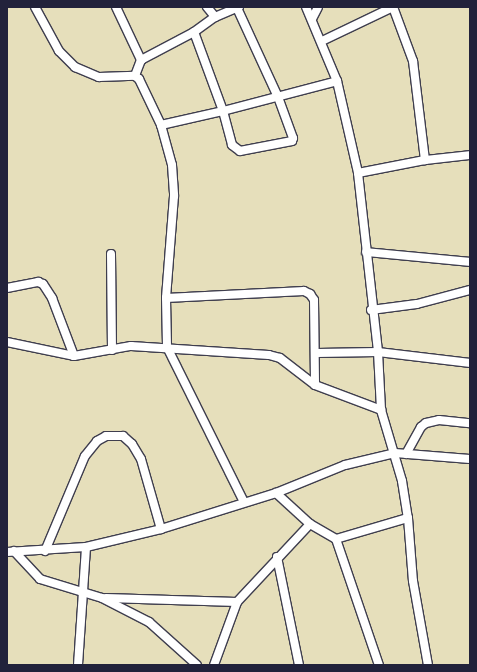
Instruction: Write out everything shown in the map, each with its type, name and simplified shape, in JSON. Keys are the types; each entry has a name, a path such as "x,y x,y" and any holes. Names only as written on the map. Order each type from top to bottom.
{"street":[{"path":"35,7 59,51 75,67 99,77 135,76 143,84 161,125 172,164 174,196 166,298 167,347 244,502"},
{"path":"116,7 141,60"},
{"path":"207,7 215,17"},
{"path":"135,76 141,60 194,32 215,17 238,7 278,97 293,138 292,141 240,151 232,146 223,112 194,32"},
{"path":"306,7 322,41 337,81 358,172 372,310 378,352 381,410 394,453 408,518 413,581 428,665"},
{"path":"312,20 318,7"},
{"path":"322,41 393,7 413,61 425,160"},
{"path":"161,125 223,112 337,81"},
{"path":"358,172 425,160 470,155"},
{"path":"366,252 470,262"},
{"path":"111,254 112,350"},
{"path":"7,288 38,282 43,284 52,298 74,356"},
{"path":"372,310 416,304 470,290"},
{"path":"166,298 304,291 314,300 316,353 315,385"},
{"path":"7,342 74,356 131,346 167,347 269,355 285,362 315,385 381,410"},
{"path":"316,353 378,352 470,363"},
{"path":"406,454 426,423 439,420 470,423"},
{"path":"45,551 85,456 97,441 106,436 123,436 132,444 141,459 161,529"},
{"path":"11,552 45,551 86,547 161,529 276,493 325,471 394,453 470,459"},
{"path":"276,493 310,524 336,539 380,665"},
{"path":"336,539 408,518"},
{"path":"214,665 237,602 277,557 310,524"},
{"path":"78,665 85,595 86,547"},
{"path":"11,552 40,579 85,595 102,598 237,602"},
{"path":"277,557 299,665"},
{"path":"102,598 149,622 197,665"}]}
